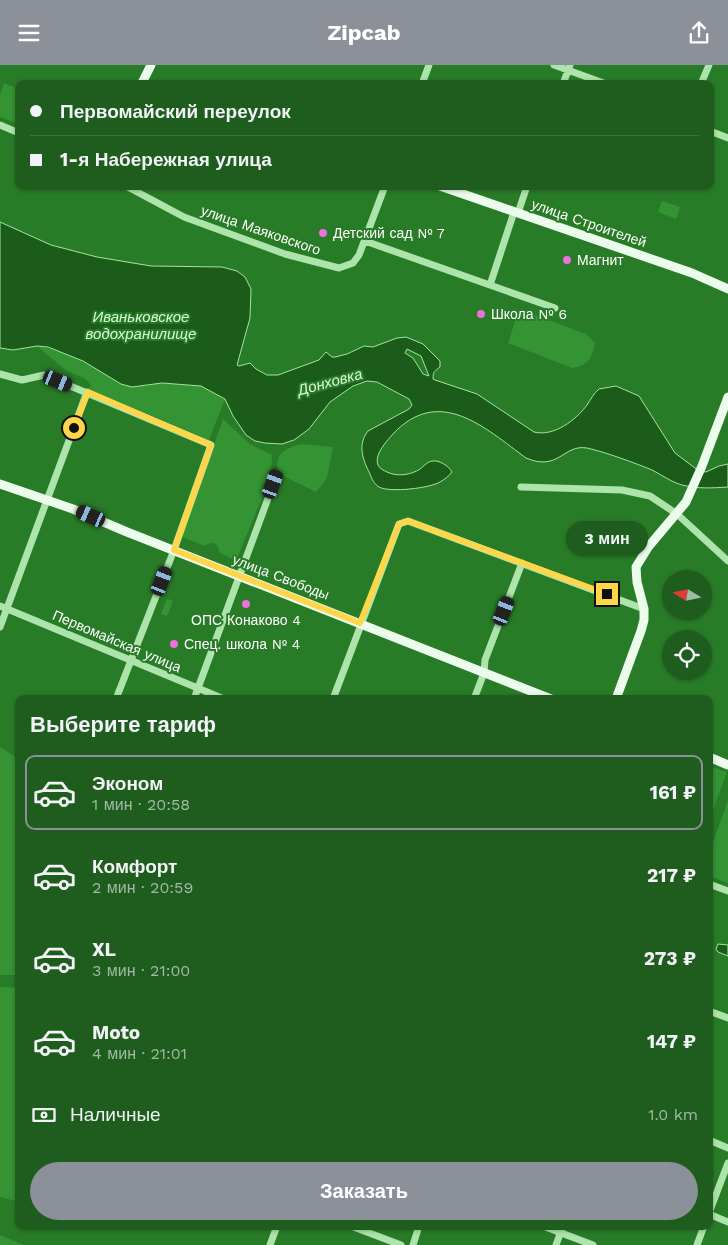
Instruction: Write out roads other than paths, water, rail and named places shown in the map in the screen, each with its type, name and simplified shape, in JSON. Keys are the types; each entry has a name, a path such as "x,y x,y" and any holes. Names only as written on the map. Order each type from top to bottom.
{"main road":[{"path":"145,80 151,65"},
{"name":"улица Строителей","path":"451,190 685,271 728,289"},
{"path":"617,695 644,620 644,609 637,582 636,567 649,547 678,514 692,491 728,397"},
{"name":"улица Свободы","path":"0,484 48,499 541,695"},
{"path":"713,759 728,765"}],"street":[{"path":"423,80 429,65"},
{"path":"554,65 569,68 597,80"},
{"path":"703,80 709,65"},
{"path":"564,80 569,68"},
{"path":"0,125 15,131"},
{"path":"714,133 728,138"},
{"name":"улица Маяковского","path":"133,190 154,203 184,217 285,254 332,267 339,268 353,263 365,241"},
{"path":"384,190 365,241 556,308"},
{"path":"490,285 525,190"},
{"path":"0,373 22,380 44,375 211,445 174,550 118,695"},
{"path":"0,627 3,607 48,499 88,392"},
{"path":"195,695 277,474"},
{"path":"521,487 622,490 650,496 678,514 728,561"},
{"path":"333,695 399,524 408,521 644,609"},
{"path":"476,695 484,673 485,659 522,563"},
{"name":"Первомайская улица","path":"3,607 215,695"},
{"path":"713,885 728,891"},
{"path":"713,1012 728,1018"},
{"path":"713,1142 728,1148"},
{"path":"713,1203 728,1163"},
{"path":"713,1216 728,1222"},
{"path":"270,1245 276,1230"},
{"path":"362,1230 401,1245"},
{"path":"413,1245 419,1230"},
{"path":"556,1245 562,1230 593,1245"},
{"path":"697,1245 703,1230"}],"water":[{"name":"Иваньковское водохранилище","path":"0,222 51,245 97,257 151,266 222,267 237,271 245,277 251,289 250,318 237,365 250,363 267,375 278,375 319,360 326,352 335,357 364,346 373,347 397,338 406,337 423,344 440,361 440,367 434,373 433,379 477,394 534,432 542,433 557,430 571,421 582,411 599,389 616,386 639,396 675,453 699,471 706,472 728,464 728,487 699,488 682,485 645,467 587,448 572,450 546,462 537,461 526,458 478,424 461,416 444,412 427,413 410,420 387,441 379,453 377,461 382,469 391,474 404,475 412,473 433,461 444,464 452,472 440,482 428,486 400,490 384,489 374,483 363,458 362,447 365,436 368,431 409,409 412,405 409,399 377,382 367,381 353,386 330,402 309,429 294,440 282,444 265,443 255,441 246,435 233,416 225,399 201,386 162,383 132,387 121,384 83,361 48,347 37,346 13,350 0,348","holes":["407,349 421,356 429,376 423,374 413,358 405,353"]},
{"path":"718,944 728,945 728,956 718,952 716,949"}],"place":[{"name":"Детский сад № 7","path":"323,233"},
{"name":"Магнит","path":"567,260"},
{"name":"Школа № 6","path":"481,314"},
{"name":"ОПС Конаково 4","path":"246,604"},
{"name":"Спец. школа № 4","path":"174,644"}],"water label":[{"name":"Донховка","path":"330,382"}]}
